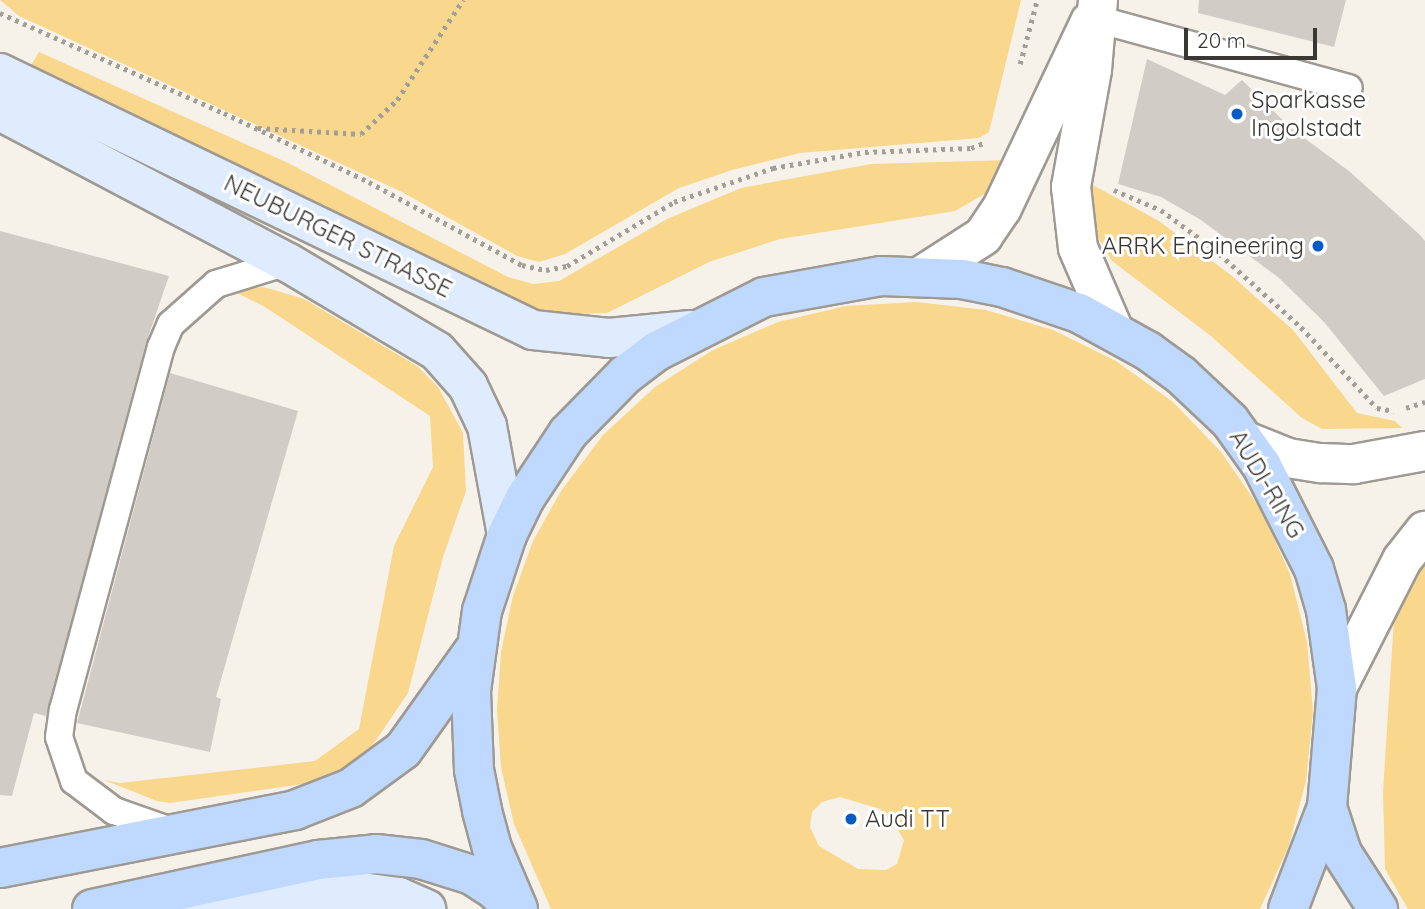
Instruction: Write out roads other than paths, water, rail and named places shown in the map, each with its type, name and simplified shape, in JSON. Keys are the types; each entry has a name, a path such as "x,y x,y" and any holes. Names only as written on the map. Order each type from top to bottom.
{"main road":[{"name":"NEUBURGER STRASSE","path":"0,73 533,330 609,338 691,330"},
{"name":"NEUBURGER STRASSE","path":"0,111 287,262 408,330 455,367 487,426 507,535"},
{"name":"AUDI-RING","path":"518,909 492,848 474,769 474,650 482,611 507,535 525,498 568,433 625,375 691,330 764,297 801,288 868,277 921,276 1002,287 1079,313 1114,331 1181,375 1246,441 1282,499 1314,569 1326,610 1337,688 1327,807 1288,909"},
{"path":"0,868 295,810 377,772 424,724 474,650"},
{"path":"1327,807 1342,853 1378,909"},
{"path":"92,909 318,860 376,854 421,859 472,875 495,890 513,909"},
{"path":"167,892 265,897 347,890 399,897 426,909"}],"street":[{"path":"921,276 983,236 1002,208 1077,40 1096,9"},
{"path":"1096,9 1092,70 1074,154 1071,187 1078,248 1114,331"},
{"path":"1246,441 1288,457 1321,463 1354,464 1425,451"},
{"path":"1337,688 1402,560 1425,531"}],"lane":[{"path":"1096,9 1349,88"},
{"path":"176,832 114,811 92,798 74,781 59,737 161,347 172,324 216,284 287,262"}],"place":[{"name":"Sparkasse Ingolstadt","path":"1237,114"},
{"name":"ARRK Engineering","path":"1318,246"},
{"name":"Audi TT","path":"851,819"}]}
